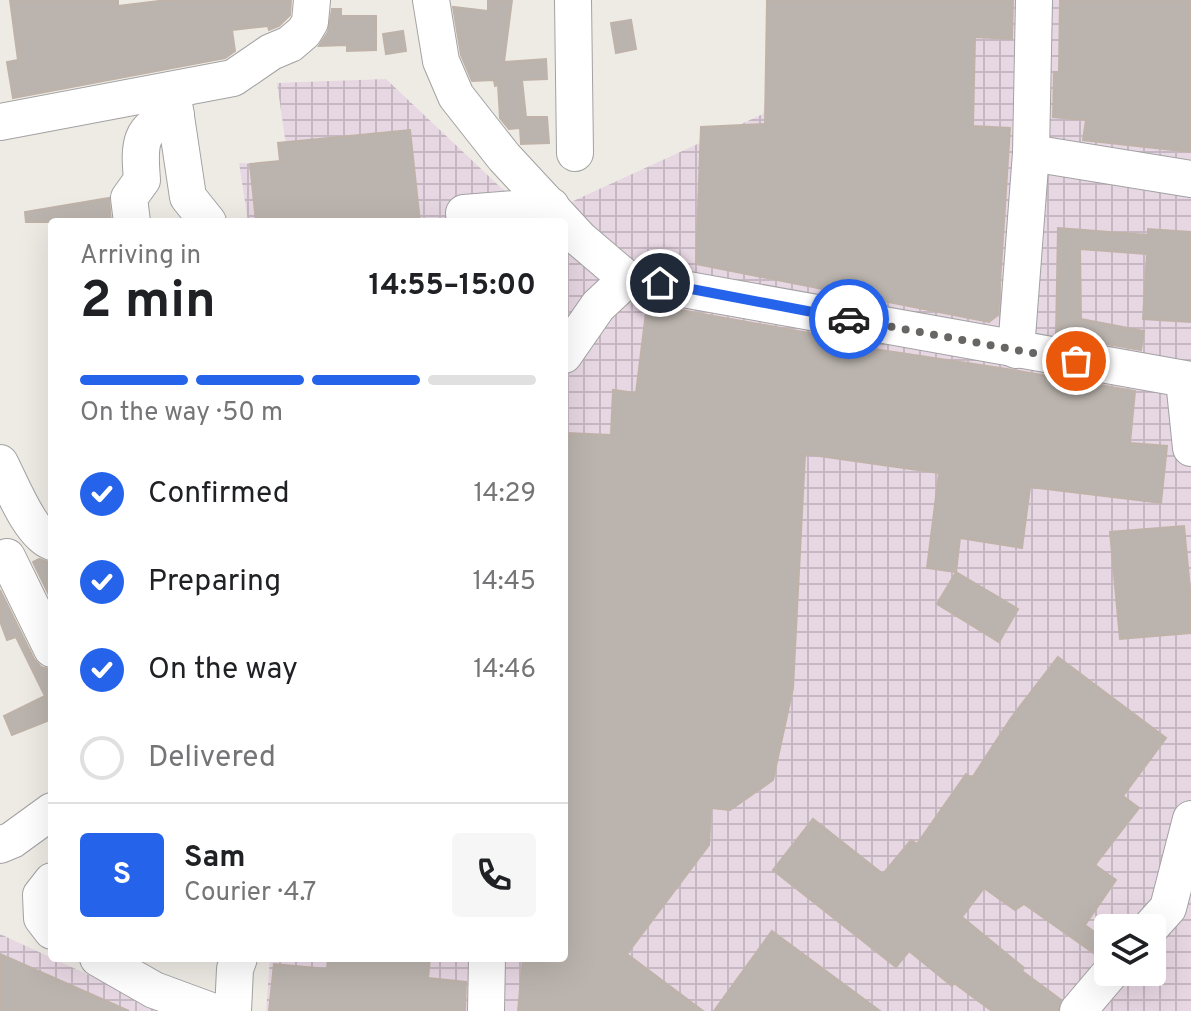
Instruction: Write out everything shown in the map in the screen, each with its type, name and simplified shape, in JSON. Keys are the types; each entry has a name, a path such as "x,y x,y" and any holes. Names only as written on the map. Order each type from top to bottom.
{"street":[{"path":"0,122 174,102 233,78 271,52 290,44 310,22 312,0"},
{"path":"431,0 441,61 456,96 504,157 562,218"},
{"path":"573,0 575,153"},
{"path":"1016,350 1031,153 1034,0"},
{"path":"132,218 129,198 142,180 140,149 147,130 174,102"},
{"path":"174,102 188,197 205,218"},
{"path":"1031,153 1191,179"},
{"path":"465,218 464,213 551,206"},
{"path":"568,225 627,279 1188,380 1191,448"},
{"path":"568,349 598,306 627,279"},
{"path":"0,463 47,540 3,558 48,642"},
{"path":"0,845 48,814"},
{"path":"1163,914 1168,908 1191,819"},
{"path":"48,886 41,895 42,918 48,926"},
{"path":"105,962 154,990 211,1011"},
{"path":"233,1011 238,962"},
{"path":"486,1011 487,962"},
{"path":"1078,1011 1099,986"}],"shaded area":[{"path":"781,0 1191,0 1191,1011 266,1011 270,962 568,962 568,218 536,218 763,114"},
{"path":"386,79 533,218 247,218 239,163 289,166 277,83"},
{"path":"0,934 48,956 48,962 61,962 167,1011 0,1011"}],"building":[{"path":"10,0 118,0 118,6 167,0 291,0 290,15 279,26 269,30 268,26 232,30 235,51 225,58 13,98 7,62 18,60"},
{"path":"488,0 512,0 504,62 546,59 547,79 522,80 526,117 547,117 549,143 521,144 520,128 509,129 500,118 498,85 495,86 494,80 472,81 461,55 453,7 488,11"},
{"path":"767,0 1013,0 1012,39 975,37 973,126 1010,128 998,315 989,322 696,264 701,127 765,124"},
{"path":"1060,0 1191,0 1191,152 1083,140 1086,120 1053,117 1054,72 1059,72"},
{"path":"332,9 341,9 341,16 376,16 376,50 347,51 347,45 319,46 328,32"},
{"path":"631,20 636,49 616,53 611,23"},
{"path":"403,31 406,51 386,54 383,34"},
{"path":"410,130 420,218 256,218 250,164 280,161 278,143"},
{"path":"109,198 111,218 48,218 48,222 26,222 25,212"},
{"path":"1058,228 1148,235 1148,229 1191,232 1191,322 1143,319 1147,254 1080,249 1081,319 1144,331 1141,350 1056,335"},
{"path":"647,304 815,334 814,340 1135,391 1130,443 1167,446 1161,503 1030,487 1022,548 960,538 956,572 927,568 939,473 805,454 793,688 773,780 730,810 711,808 709,845 627,954 703,1011 518,1011 523,962 568,962 568,433 611,435 613,390 636,393"},
{"path":"1184,526 1191,633 1120,639 1110,532"},
{"path":"39,559 48,562 48,593 33,562"},
{"path":"956,572 1018,609 999,642 937,604"},
{"path":"0,590 34,659 41,667 48,669 48,721 12,735 4,716 45,696 16,637 7,640 0,621"},
{"path":"1058,657 1166,738 1123,796 1139,808 1095,865 1116,880 1085,925 1094,932 1094,953 1024,904 1015,910 984,888 962,917 1024,968 1022,971 1061,1000 1058,1011 992,1011 954,983 952,986 909,951 896,967 773,870 813,819 883,874 911,840 917,844 966,774 972,778 1011,718"},
{"path":"772,931 880,1011 714,1011"},
{"path":"0,954 129,1011 0,1011"},
{"path":"328,962 430,962 428,978 466,982 465,1011 269,1011 274,964 327,969"}],"way so far":[{"path":"849,319 1076,361"}],"route":[{"path":"660,283 849,319"}]}
